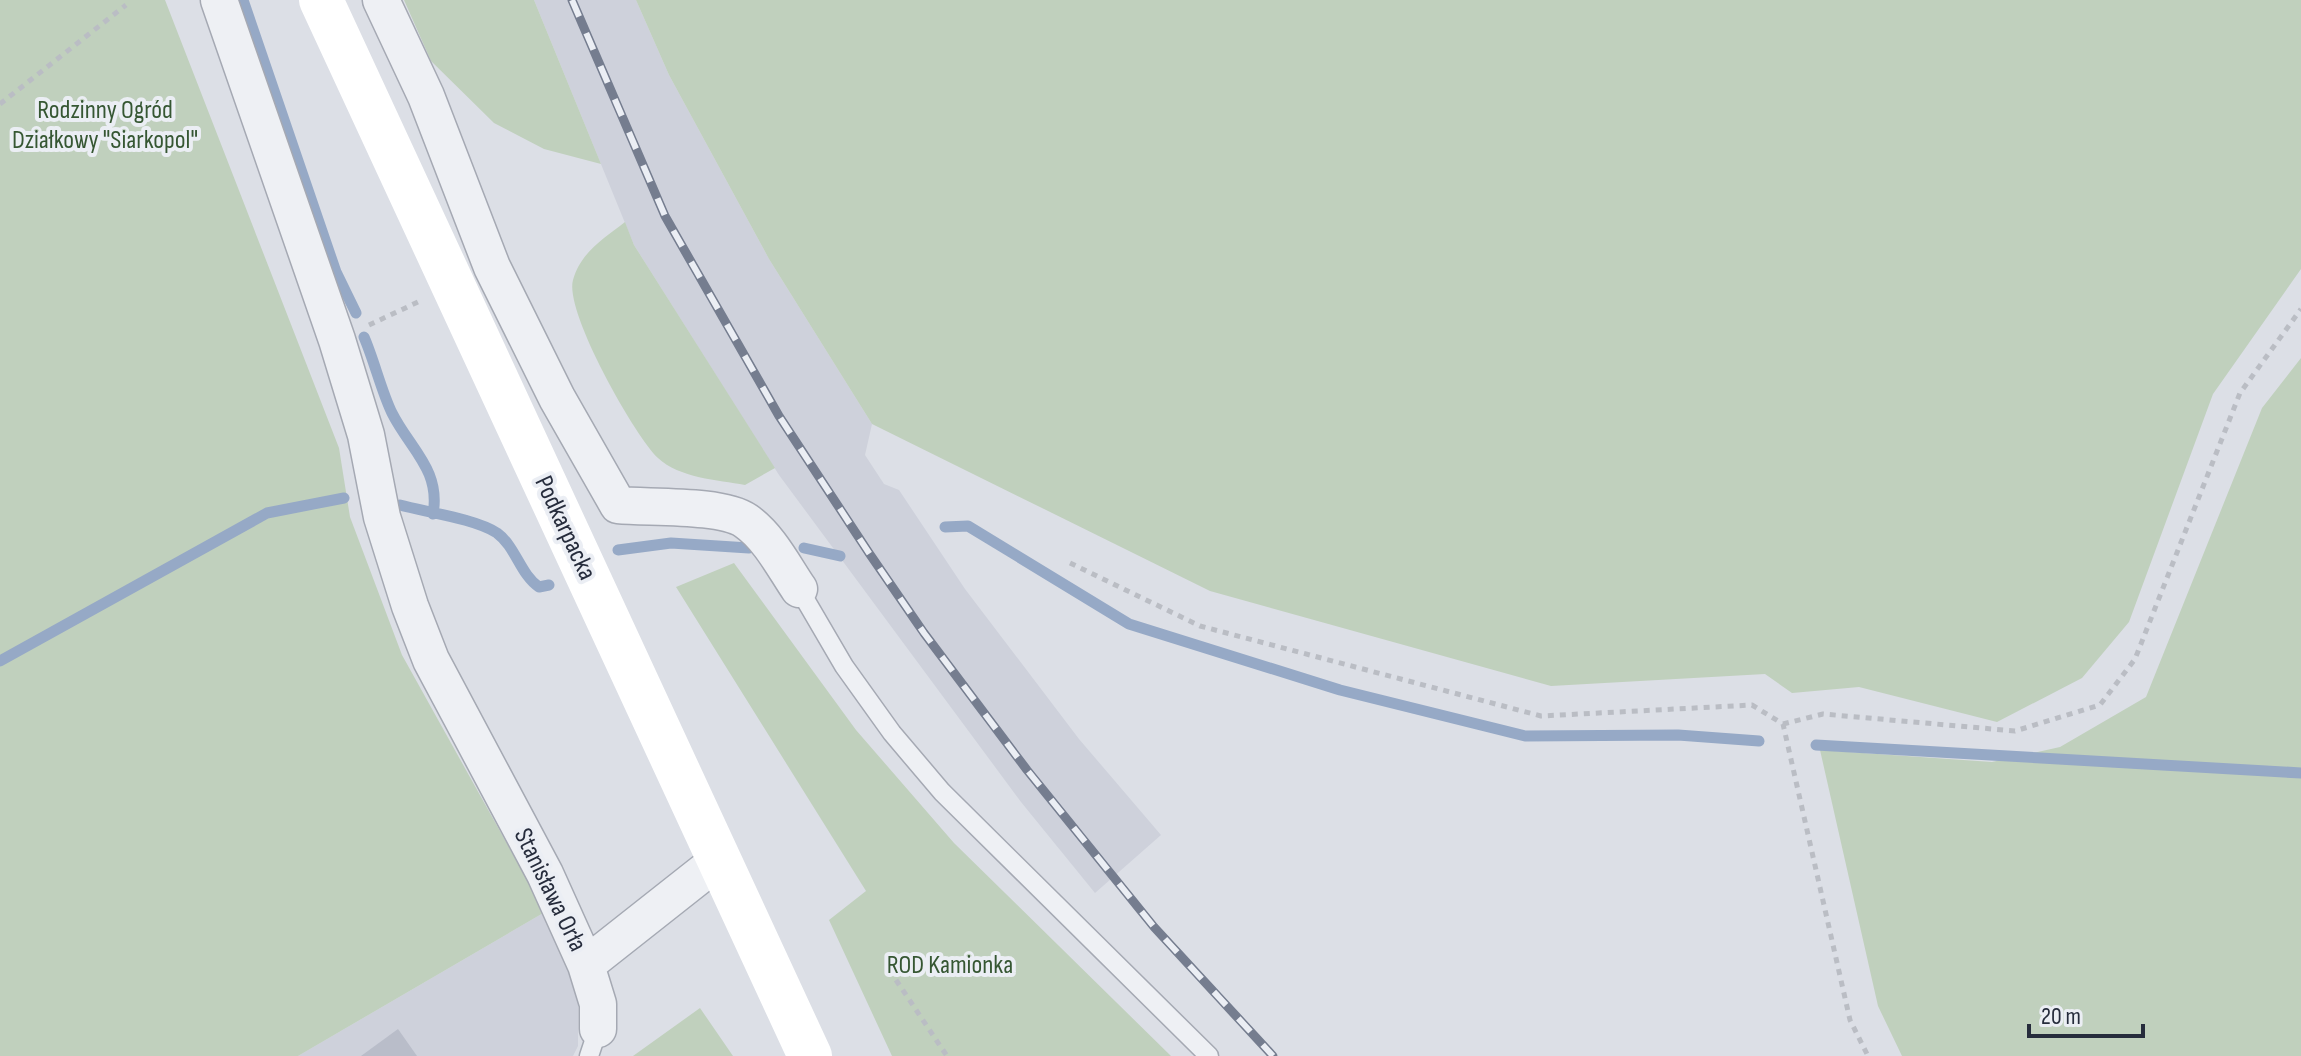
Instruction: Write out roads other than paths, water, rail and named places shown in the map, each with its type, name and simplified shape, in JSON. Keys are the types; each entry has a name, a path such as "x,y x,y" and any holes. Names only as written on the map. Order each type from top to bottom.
{"main road":[{"name":"Podkarpacka","path":"321,0 810,1056"}],"street":[{"name":"Stanisława Orła","path":"219,0 337,340 366,435 392,554 431,660 545,874 586,965 598,1004 593,1043"},
{"path":"381,0 426,96 492,267 557,398 618,505 722,513 746,520 773,550 799,589"},
{"path":"586,965 719,860"}],"lane":[{"path":"799,589 844,666 892,733 942,792 1209,1056"}],"waterway":[{"path":"243,0 336,272 356,313"},
{"path":"364,337 392,413 428,472 434,499 433,514"},
{"path":"0,661 267,513 344,498"},
{"path":"400,505 488,528 509,546 533,582 539,587 549,585"},
{"path":"945,527 968,526 1129,624 1340,690 1525,736 1678,735 1759,741"},
{"path":"618,550 671,543 749,548"},
{"path":"804,548 840,556"},
{"path":"1816,745 2301,773"}],"railway":[{"path":"572,0 665,216 779,416 869,553 924,633 1027,770 1154,927 1273,1056"}],"park label":[{"name":"Rodzinny Ogród Działkowy \"Siarkopol\"","path":"105,125"},
{"name":"ROD Kamionka","path":"950,965"}]}
